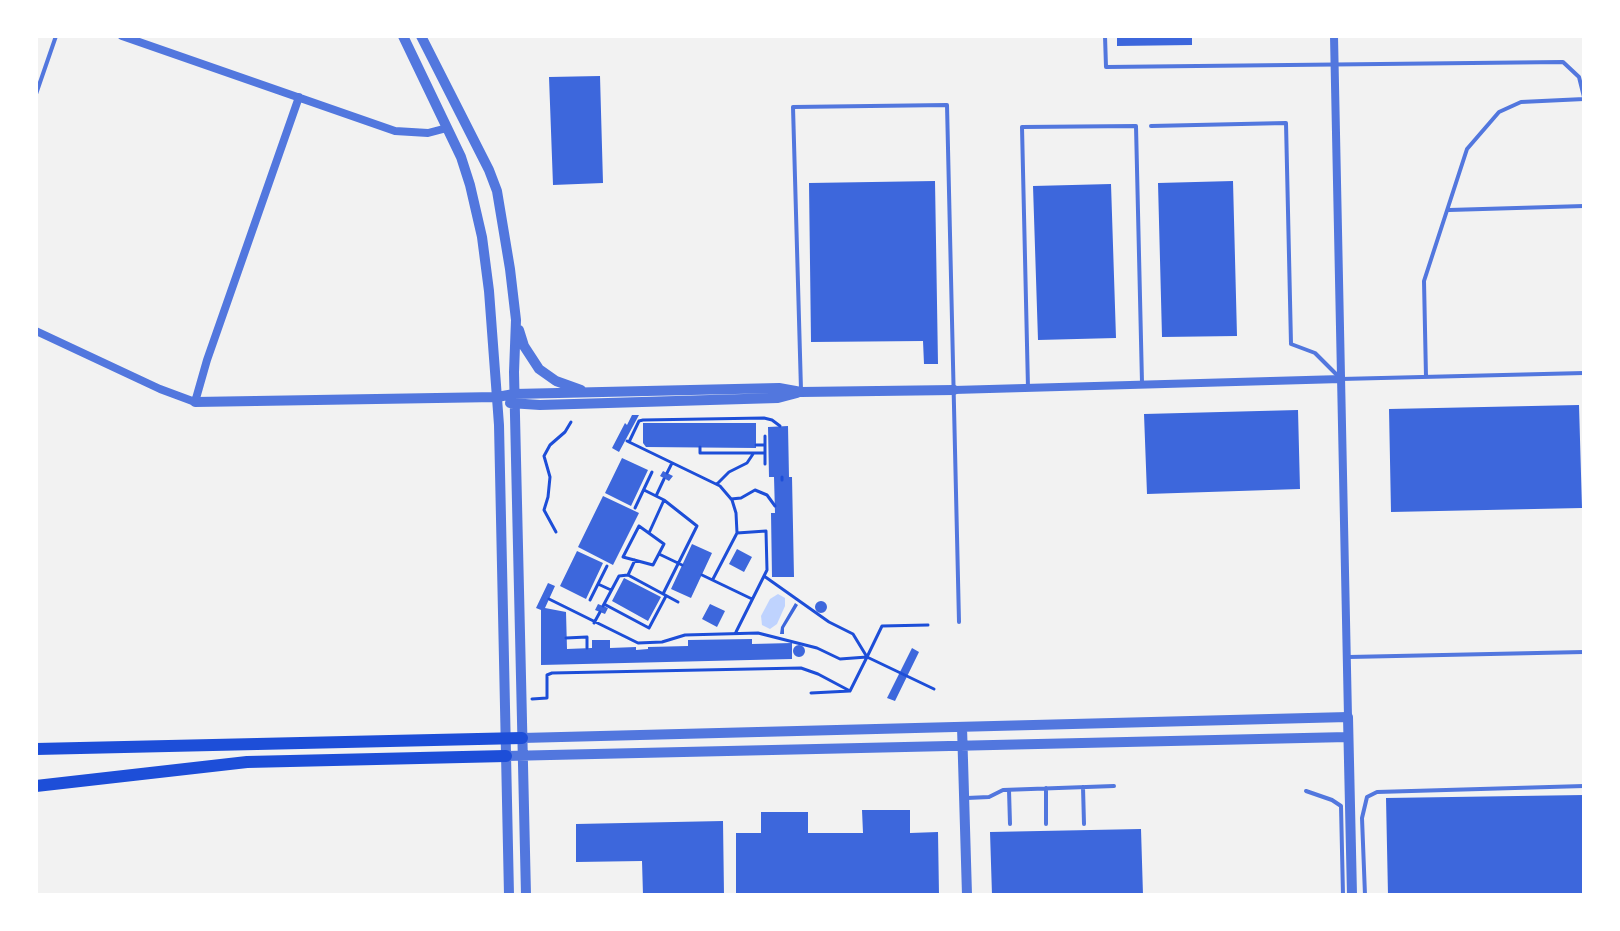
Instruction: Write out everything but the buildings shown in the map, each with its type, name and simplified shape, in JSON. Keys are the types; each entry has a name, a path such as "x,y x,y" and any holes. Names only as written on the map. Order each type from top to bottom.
{"main road":[{"path":"36,749 522,738"},
{"path":"36,786 247,762 506,756"}],"street":[{"path":"122,36 395,131 428,133 447,128"},
{"path":"403,36 470,185 482,237 489,291 497,397 509,895"},
{"path":"421,36 472,133 497,191 516,320 524,346 539,369 556,381 590,393"},
{"path":"1334,36 1352,895"},
{"path":"195,402 299,97"},
{"path":"516,320 526,895"},
{"path":"36,331 160,389 195,402 497,397 515,400 778,398 801,392"},
{"path":"515,400 590,393 779,388 801,392 954,390 1341,379"},
{"path":"522,738 1348,717"},
{"path":"962,727 967,895"},
{"path":"506,756 1348,737"}],"lane":[{"path":"36,94 56,36"},
{"path":"1105,36 1106,67 1334,62 1563,62 1579,77 1584,98 1521,102 1499,112 1467,149 1424,281 1426,377"},
{"path":"801,392 793,107 947,105 959,622"},
{"path":"1151,126 1286,123 1291,344 1315,353 1341,379 1584,373"},
{"path":"1028,388 1022,127 1136,126 1142,385"},
{"path":"1449,210 1584,206"},
{"path":"1346,657 1584,652"},
{"path":"964,798 989,797 1003,790 1114,786"},
{"path":"1365,895 1362,818 1367,797 1377,792 1584,786"},
{"path":"1083,787 1084,824"},
{"path":"1046,788 1046,824"},
{"path":"1009,790 1010,824"},
{"path":"1306,791 1341,806 1343,895"}],"path":[{"path":"713,580 737,533 736,513 731,499 717,484 628,442 639,421 643,420 764,418 780,426"},
{"path":"556,532 544,510 550,477 544,456 571,422"},
{"path":"765,436 765,464"},
{"path":"756,445 765,445"},
{"path":"700,447 700,453 728,450 765,453"},
{"path":"717,484 729,472 747,463 753,453"},
{"path":"667,473 672,463"},
{"path":"635,508 652,472"},
{"path":"656,496 664,479"},
{"path":"644,490 664,500 697,526 680,564 665,595 649,628 604,605 619,576 628,575 665,595 678,602"},
{"path":"731,499 741,498 755,490 767,495 775,506"},
{"path":"649,533 664,500"},
{"path":"639,526 649,533 664,544 653,565 623,557 628,540 639,526"},
{"path":"736,632 767,570 766,531 737,533"},
{"path":"659,554 680,564"},
{"path":"628,575 635,560"},
{"path":"590,600 607,566"},
{"path":"702,575 752,599"},
{"path":"764,576 829,622 853,634 867,657"},
{"path":"598,584 611,590"},
{"path":"549,599 638,643 736,632 785,638 840,659 867,657 934,689"},
{"path":"594,623 600,612"},
{"path":"850,691 882,626 928,625"},
{"path":"566,638 587,637 587,648"},
{"path":"547,698 547,675 568,673 801,668 850,691"},
{"path":"811,693 850,691"}],"water":[{"path":"778,594 785,598 785,606 777,624 770,629 762,625 761,616 770,599"}]}
